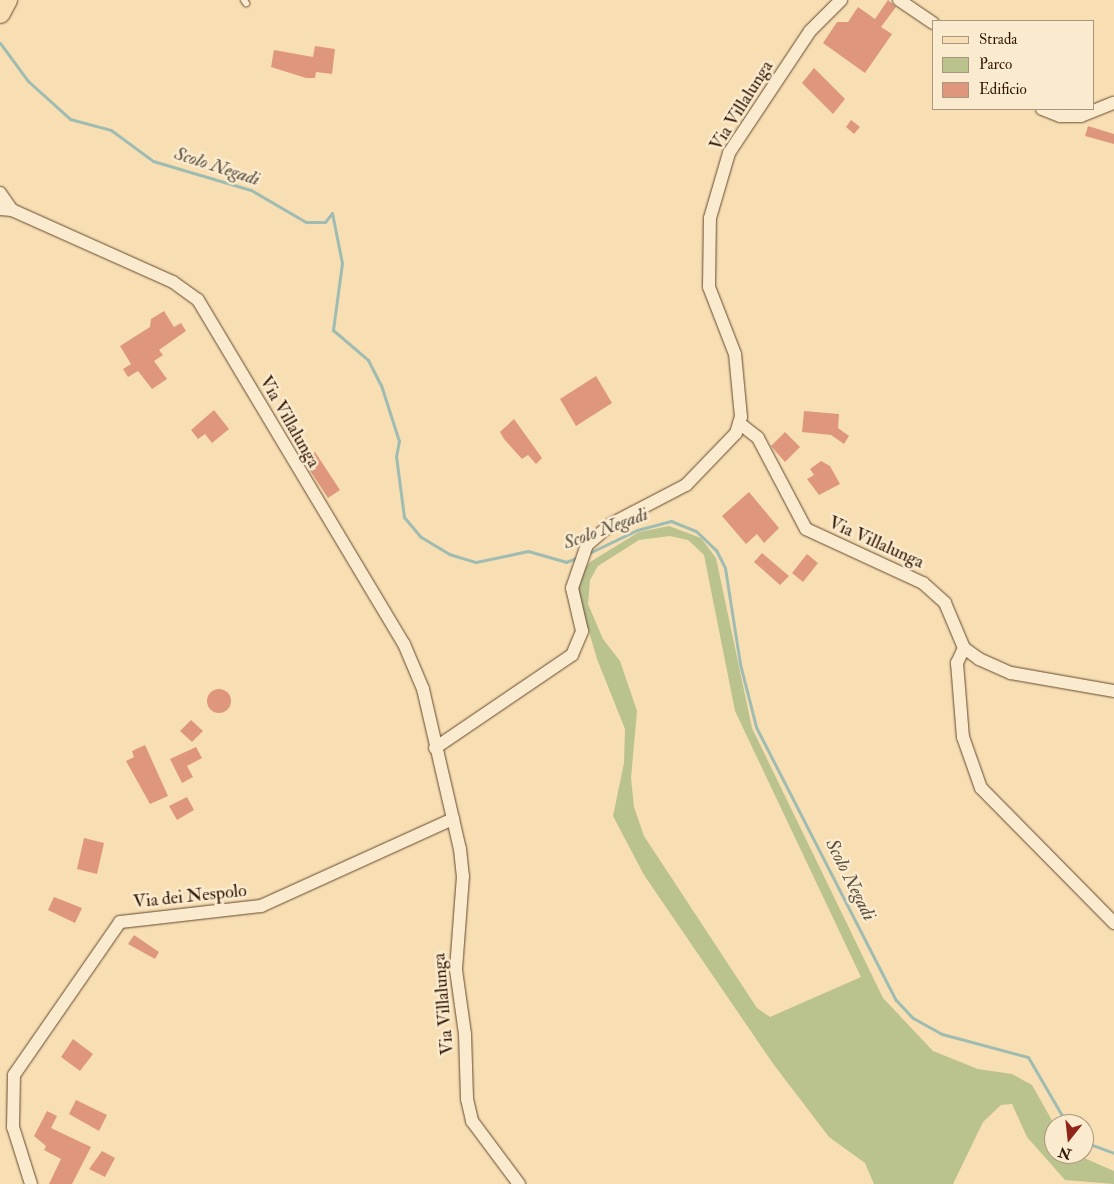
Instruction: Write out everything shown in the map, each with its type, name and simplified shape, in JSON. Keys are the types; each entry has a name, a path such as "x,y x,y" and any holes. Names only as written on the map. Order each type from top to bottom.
{"main road":[{"path":"0,13 7,0"}],"street":[{"name":"Via Villalunga","path":"841,0 810,32 729,153 710,218 709,287 735,354 739,423 758,438 806,529 923,583 945,603 964,648"},
{"path":"899,0 932,22"},
{"path":"1045,110 1060,116 1081,116 1114,103"},
{"path":"0,193 6,209"},
{"name":"Via Villalunga","path":"6,209 173,282 210,313 251,394 404,644 423,689 435,748 453,819 463,876 456,970 465,1034 467,1099 472,1121 519,1184"},
{"path":"435,748 572,655 582,630 572,588 576,567 587,545 610,524 686,486 736,433 739,423"},
{"path":"1114,691 1011,673 964,648 957,663 963,737 981,788 1114,923"},
{"name":"Via dei Nespolo","path":"31,1184 13,1127 14,1075 120,922 261,906 453,819"}],"green space":[{"path":"669,526 701,538 716,558 752,728 883,998 933,1051 978,1069 1012,1074 1032,1085 1048,1114 1044,1114 1044,1156 1027,1137 1012,1104 1001,1105 983,1122 953,1184 874,1184 865,1163 829,1137 774,1065 644,875 613,816 624,763 625,729 597,659 578,594 583,571 590,562 639,532","holes":["670,536 688,540 704,555 735,711 861,977 770,1017 757,1008 644,836 634,807 631,778 637,711 620,661 603,639 588,604 590,580 598,566 639,540"]},
{"path":"1094,1162 1114,1171 1114,1184 1065,1180 1051,1164 1094,1164"}],"building":[{"path":"888,0 896,7 881,27 892,34 865,73 823,43 837,22 848,22 858,7 875,19"},
{"path":"315,46 335,49 332,74 316,72 315,78 306,78 271,67 274,50 313,57"},
{"path":"814,68 845,99 833,114 802,83"},
{"path":"851,120 860,127 854,134 846,127"},
{"path":"1088,126 1114,134 1114,144 1085,136"},
{"path":"164,311 174,327 181,323 186,331 159,350 163,355 154,361 167,379 152,389 138,371 128,377 123,369 131,364 120,346 150,327 151,319"},
{"path":"596,376 612,403 576,426 560,399"},
{"path":"214,410 229,429 212,443 205,434 198,439 191,430"},
{"path":"804,411 839,414 838,428 849,436 844,444 831,435 802,432"},
{"path":"514,419 542,458 536,464 528,455 522,459 500,432"},
{"path":"785,432 800,447 785,462 771,446"},
{"path":"315,452 340,490 328,498 303,460"},
{"path":"821,461 830,466 840,484 819,495 807,479 814,475 810,469"},
{"path":"749,492 779,528 764,543 757,534 746,544 722,516"},
{"path":"762,553 789,576 780,585 754,562"},
{"path":"807,554 818,563 803,582 792,573"},
{"path":"219,689 228,692 231,701 228,710 219,713 210,710 207,701 210,692"},
{"path":"191,720 203,731 192,742 180,731"},
{"path":"145,745 168,796 150,804 126,761 134,757 132,751"},
{"path":"196,747 202,758 187,766 193,777 182,783 170,759"},
{"path":"187,797 194,810 177,820 169,806"},
{"path":"84,838 104,843 97,874 77,869"},
{"path":"54,897 82,908 75,923 48,910"},
{"path":"134,935 159,952 155,959 128,944"},
{"path":"73,1039 93,1054 80,1071 61,1057"},
{"path":"76,1100 107,1115 99,1131 69,1114"},
{"path":"47,1111 57,1116 51,1128 91,1147 72,1184 49,1184 61,1159 44,1150 46,1146 34,1136"},
{"path":"102,1151 115,1158 105,1177 89,1169"}],"waterway":[{"name":"Scolo Negadi","path":"0,43 28,81 70,119 111,130 153,161 251,190 306,222 325,222 332,213 342,263 333,330 368,360 381,385 399,441 396,456 404,517 421,537 449,554 476,562 528,551 566,562 579,557"},
{"name":"Scolo Negadi","path":"589,553 637,530 671,521 696,531 716,550 725,568 740,664 756,727 896,1000 913,1018 942,1034 1028,1057 1061,1114"},
{"name":"Scolo Negadi","path":"1094,1146 1114,1153"}]}
